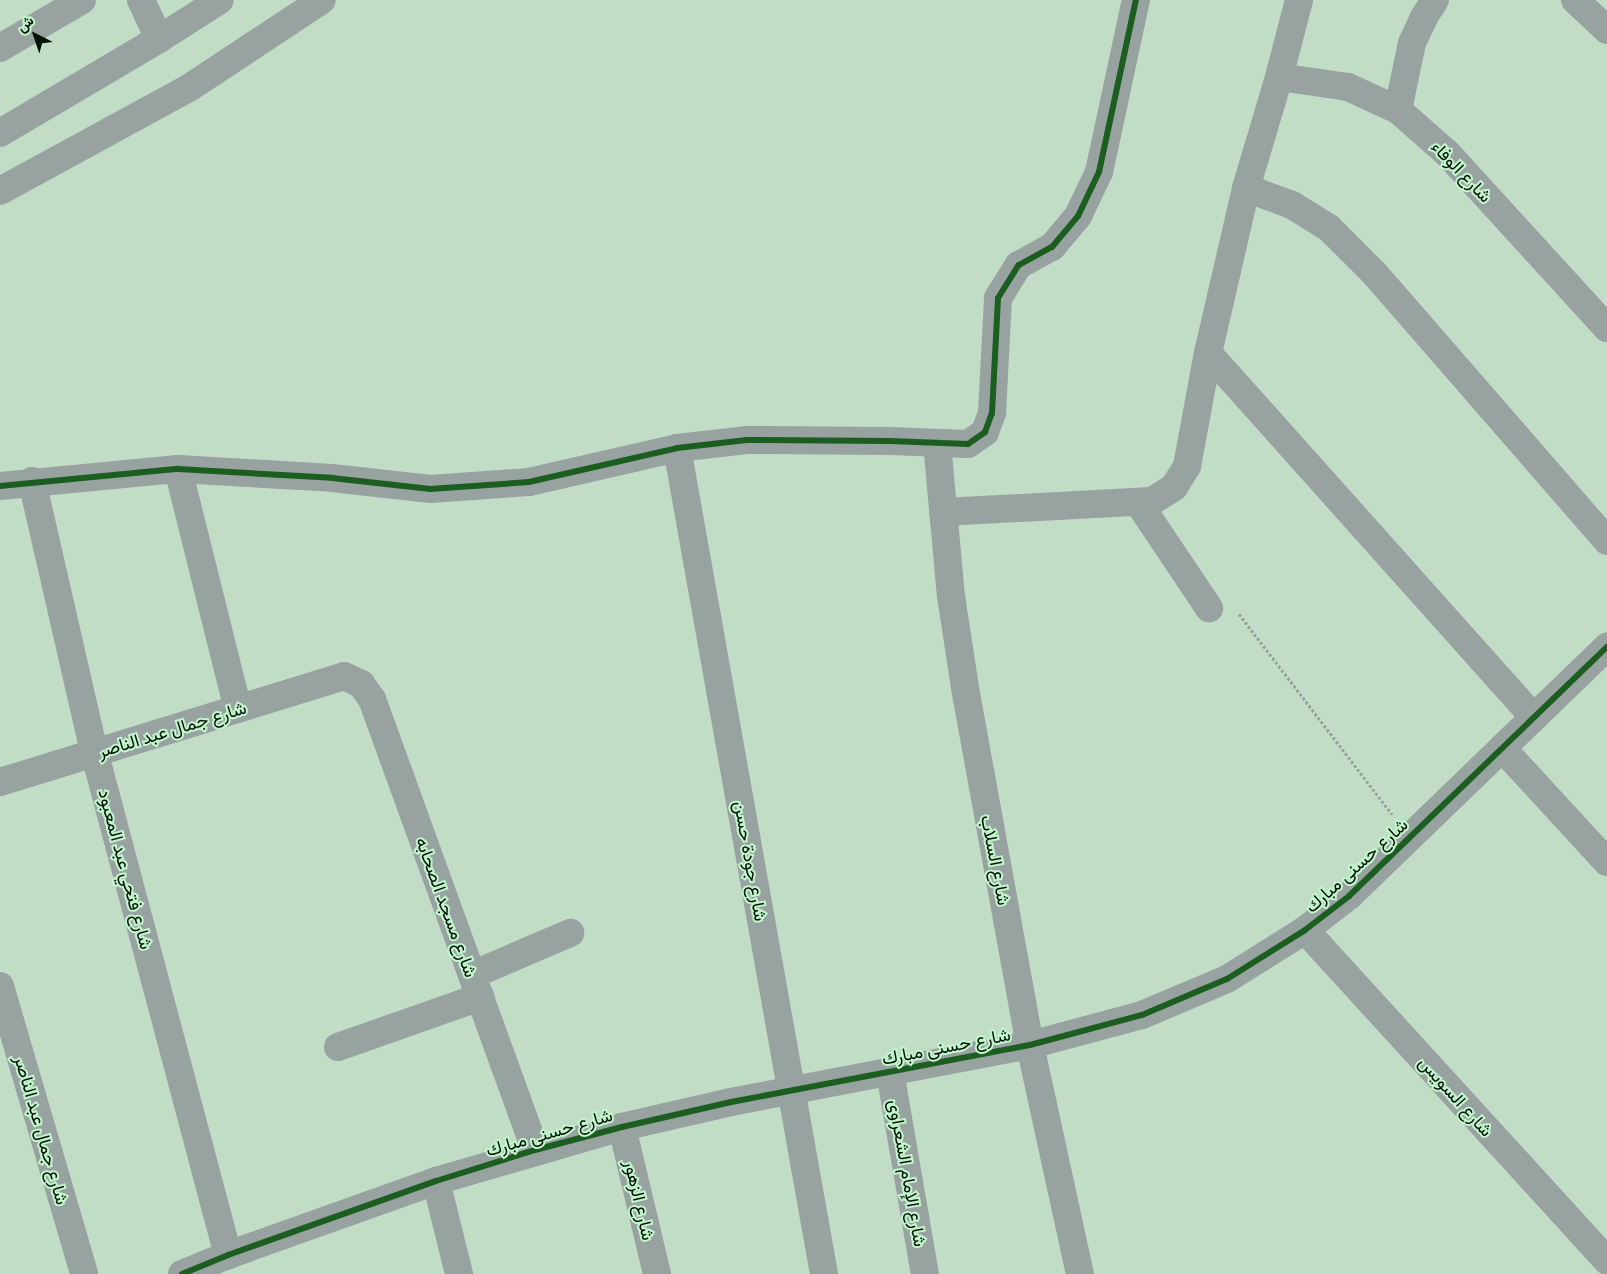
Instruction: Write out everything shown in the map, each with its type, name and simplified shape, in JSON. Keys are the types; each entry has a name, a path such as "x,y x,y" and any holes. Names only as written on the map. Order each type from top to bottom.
{"street":[{"path":"0,48 82,0"},
{"path":"141,0 159,39"},
{"path":"0,132 159,39 220,0"},
{"path":"0,191 189,88 322,0"},
{"path":"0,486 32,481 178,469 332,478 430,489 529,482 677,448 747,440 968,444 985,432 992,413 998,298 1019,265 1052,247 1078,216 1098,172 1136,0"},
{"path":"943,512 1152,501 1174,488 1187,466 1208,353 1246,188 1279,78 1299,0"},
{"path":"1398,110 1412,43 1424,16 1435,0"},
{"path":"1575,0 1607,30"},
{"name":"شارع الوفاء","path":"1279,78 1348,87 1398,110 1448,154 1607,328"},
{"path":"1246,188 1292,205 1329,228 1375,274 1607,541"},
{"path":"1208,353 1534,718"},
{"name":"شارع السلاب","path":"937,443 951,596 965,688 1030,1045 1080,1274"},
{"name":"شارع جودة حسن","path":"677,448 824,1274"},
{"path":"178,469 238,709"},
{"name":"شارع فتحي عبد المعبود","path":"32,481 95,753 220,1263"},
{"path":"1138,502 1209,608"},
{"name":"شارع حسنى مبارك","path":"182,1274 220,1263 436,1181 535,1150 622,1127 792,1091 1030,1045 1142,1015 1227,978 1305,930 1349,896 1607,647"},
{"name":"شارع جمال عبد الناصر","path":"0,782 344,676"},
{"name":"شارع مسجد الصحابه","path":"344,676 361,684 372,699 535,1150"},
{"path":"1502,748 1607,862"},
{"name":"شارع السويس","path":"1305,930 1607,1262"},
{"path":"338,1047 476,986 570,933"},
{"name":"شارع جمال عبد الناصر","path":"0,986 84,1274"},
{"name":"شارع الإمام الشعراوى","path":"890,1072 925,1274"},
{"name":"شارع الزهور","path":"622,1127 657,1274"},
{"path":"436,1181 459,1274"}],"path":[{"path":"1209,608 1213,609 1226,600 1229,601 1410,838"}],"cycle path":[{"path":"0,486 178,469 332,478 430,489 529,482 677,448 747,440 890,441 968,444 985,432 992,413 998,298 1019,265 1052,247 1078,216 1099,172 1136,0"},
{"path":"182,1274 228,1255 436,1181 535,1150 622,1127 731,1102 1030,1045 1142,1015 1227,979 1305,930 1349,896 1607,647"}]}
